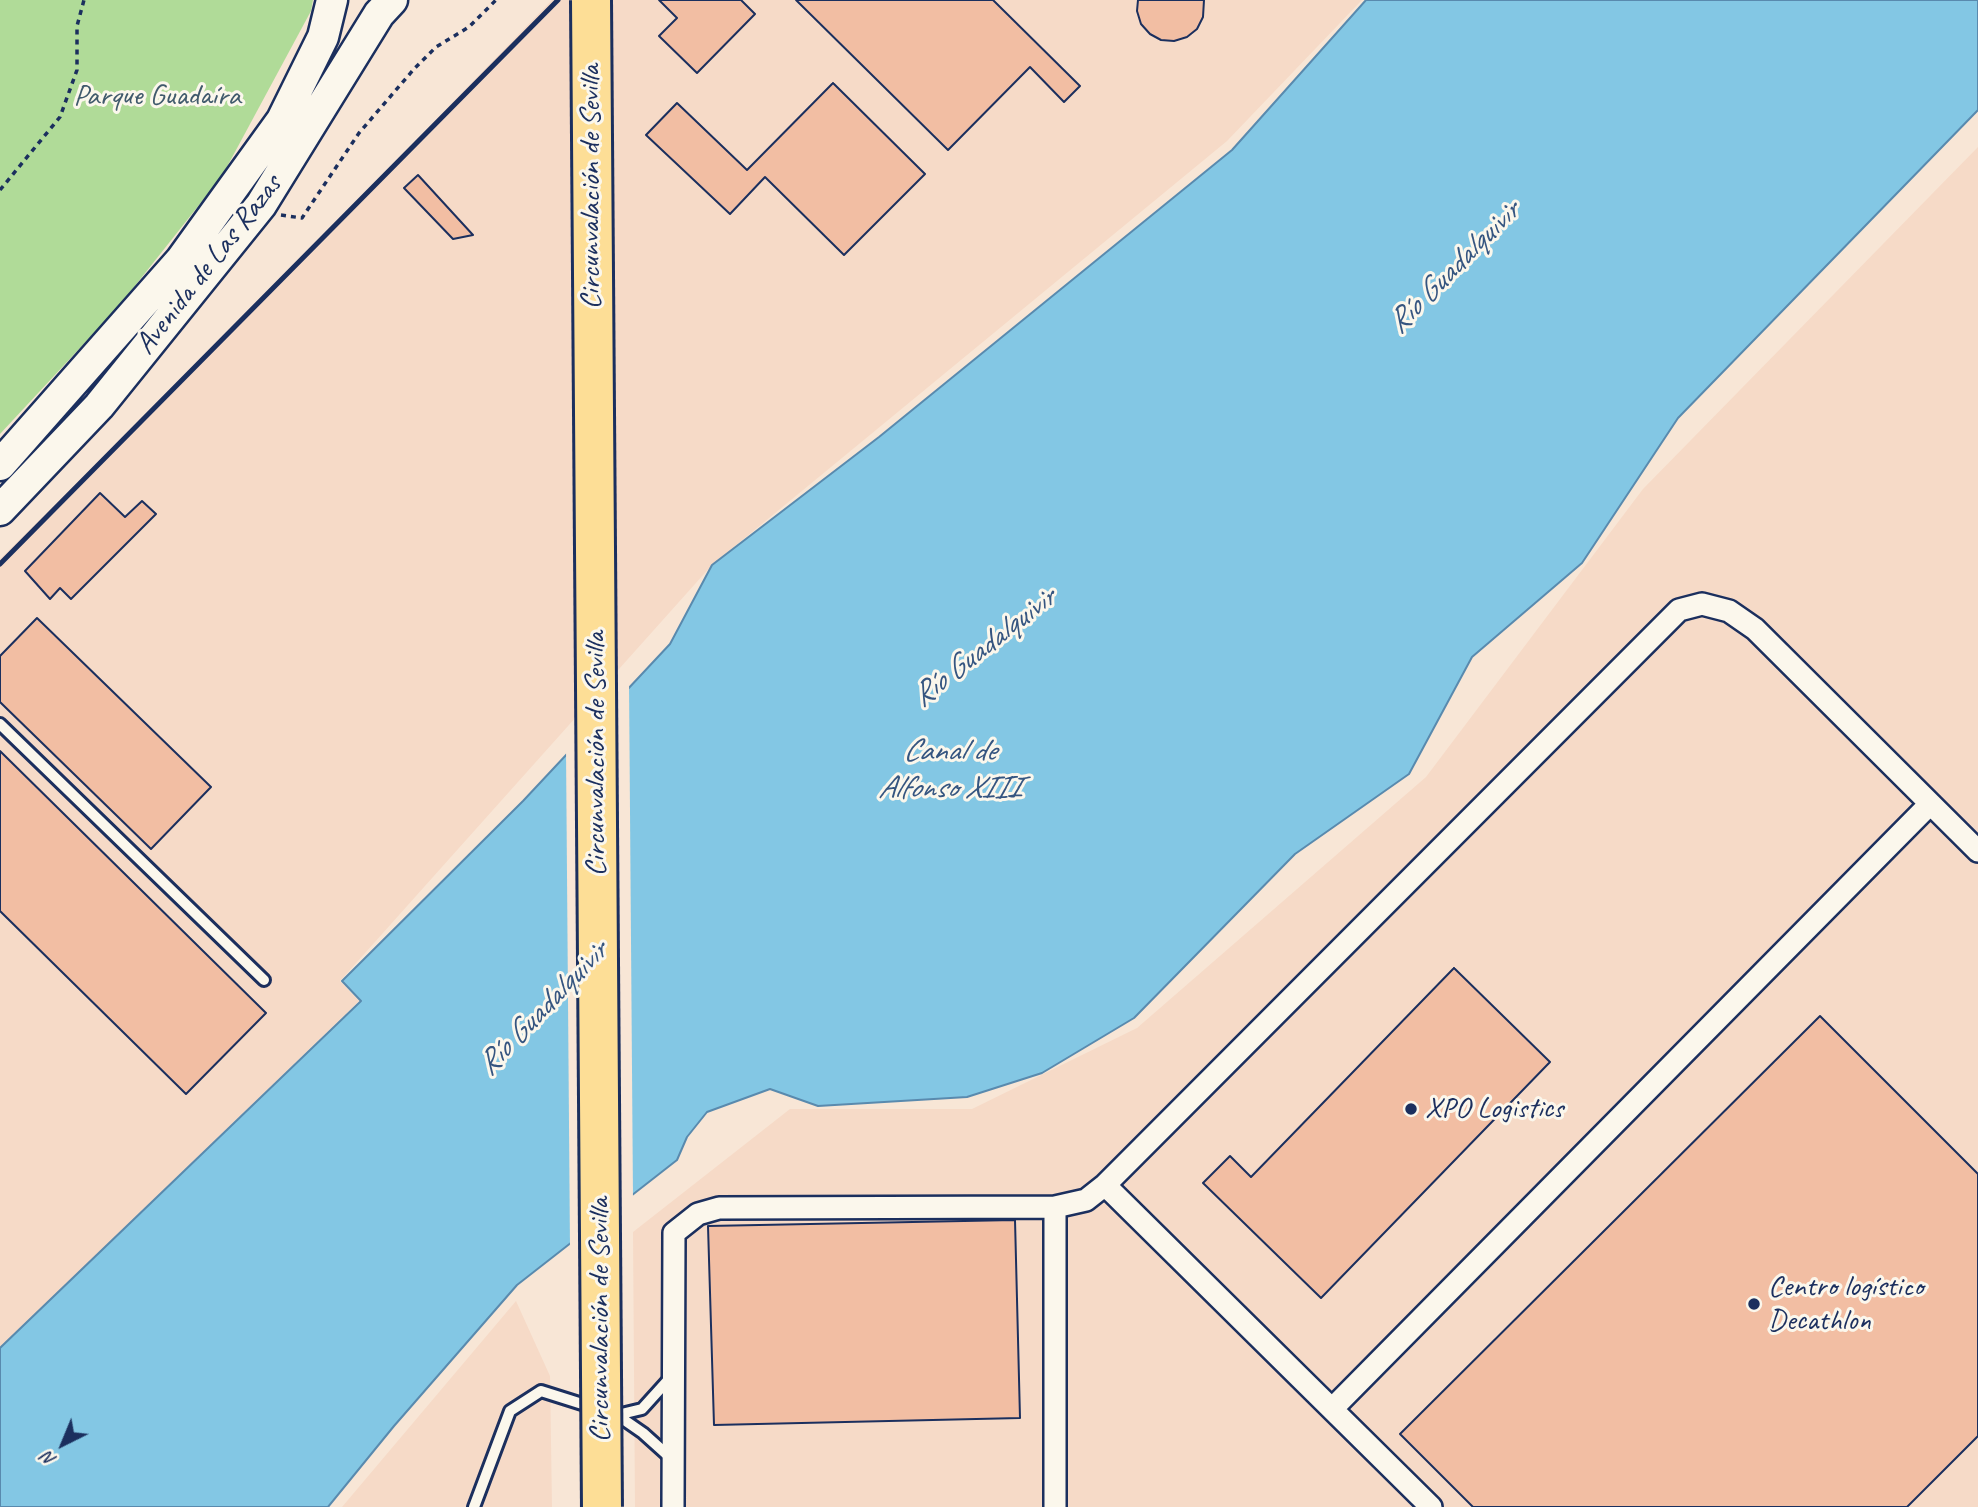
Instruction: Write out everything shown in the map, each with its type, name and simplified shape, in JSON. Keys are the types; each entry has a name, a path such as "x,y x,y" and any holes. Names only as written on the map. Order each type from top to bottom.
{"highway":[{"name":"Circunvalación de Sevilla","path":"591,0 601,1507"}],"main road":[{"name":"Avenida de Las Razas","path":"0,465 181,260 282,120 323,37 332,0"},
{"name":"Avenida de Las Razas","path":"0,510 99,405 261,205 379,14 392,0"}],"street":[{"path":"673,1507 674,1233 698,1214 719,1208 1055,1207 1086,1200 1105,1185 1679,610 1702,604 1728,611 1755,629 1978,851"},
{"path":"1332,1409 1930,804"},
{"path":"1105,1185 1431,1507"},
{"path":"1055,1207 1055,1507"}],"lane":[{"path":"0,724 264,980"},
{"path":"618,1415 642,1409 673,1375"},
{"path":"474,1507 510,1411 541,1391 618,1415 673,1460"}],"path":[{"path":"0,190 60,117 78,70 77,26 85,0"},
{"path":"261,205 289,218 302,218 359,133 414,69 436,47 469,27 496,0"}],"shaded area":[{"path":"552,0 1362,0 1227,141 712,565 340,981 359,1001 0,1348 0,559 212,350"},
{"path":"1978,147 1978,1507 635,1507 633,1232 790,1109 972,1109 1137,1028 1426,777 1643,489"},
{"path":"516,1301 550,1376 552,1507 342,1507"}],"green space":[{"name":"Parque Guadaíra","path":"0,0 313,0 311,11 222,176 119,306 0,434"}],"water":[{"name":"Canal de Alfonso XIII","path":"1366,0 1978,0 1978,110 1678,418 1582,563 1472,657 1409,774 1295,854 1134,1018 1042,1073 967,1097 818,1106 770,1089 707,1112 687,1137 677,1160 517,1285 394,1426 328,1507 0,1507 0,1348 361,1001 342,981 523,801 670,644 712,565 879,437 1232,150"}],"pier":[{"path":"629,682 633,1199 570,1249 566,750"}],"building":[{"path":"659,0 741,0 755,14 697,73 659,36 677,18"},
{"path":"796,0 993,0 1080,86 1064,102 1030,67 948,150"},
{"path":"1138,0 1204,0 1203,17 1197,29 1187,37 1174,41 1161,40 1150,34 1141,24 1137,11"},
{"path":"833,83 925,174 844,255 765,177 730,214 646,135 677,103 747,170"},
{"path":"418,175 473,235 453,239 404,188"},
{"path":"100,493 125,517 142,501 156,514 71,599 60,588 50,599 25,571"},
{"path":"37,618 211,787 151,849 0,702 0,656"},
{"path":"0,751 266,1013 186,1094 0,911"},
{"name":"XPO Logistics","path":"1454,968 1550,1062 1321,1298 1203,1183 1230,1156 1251,1177"},
{"name":"Centro logístico Decathlon","path":"1820,1016 1978,1174 1978,1436 1907,1507 1473,1507 1400,1434"},
{"path":"1015,1220 1020,1418 714,1425 708,1226"}],"railway":[{"path":"0,564 558,0"}],"place":[{"name":"XPO Logistics","path":"1411,1109"},
{"name":"Centro logístico Decathlon","path":"1754,1304"}],"water label":[{"name":"Río Guadalquivir","path":"1454,268"},
{"name":"Río Guadalquivir","path":"984,648"},
{"name":"Río Guadalquivir","path":"543,1009"}]}
